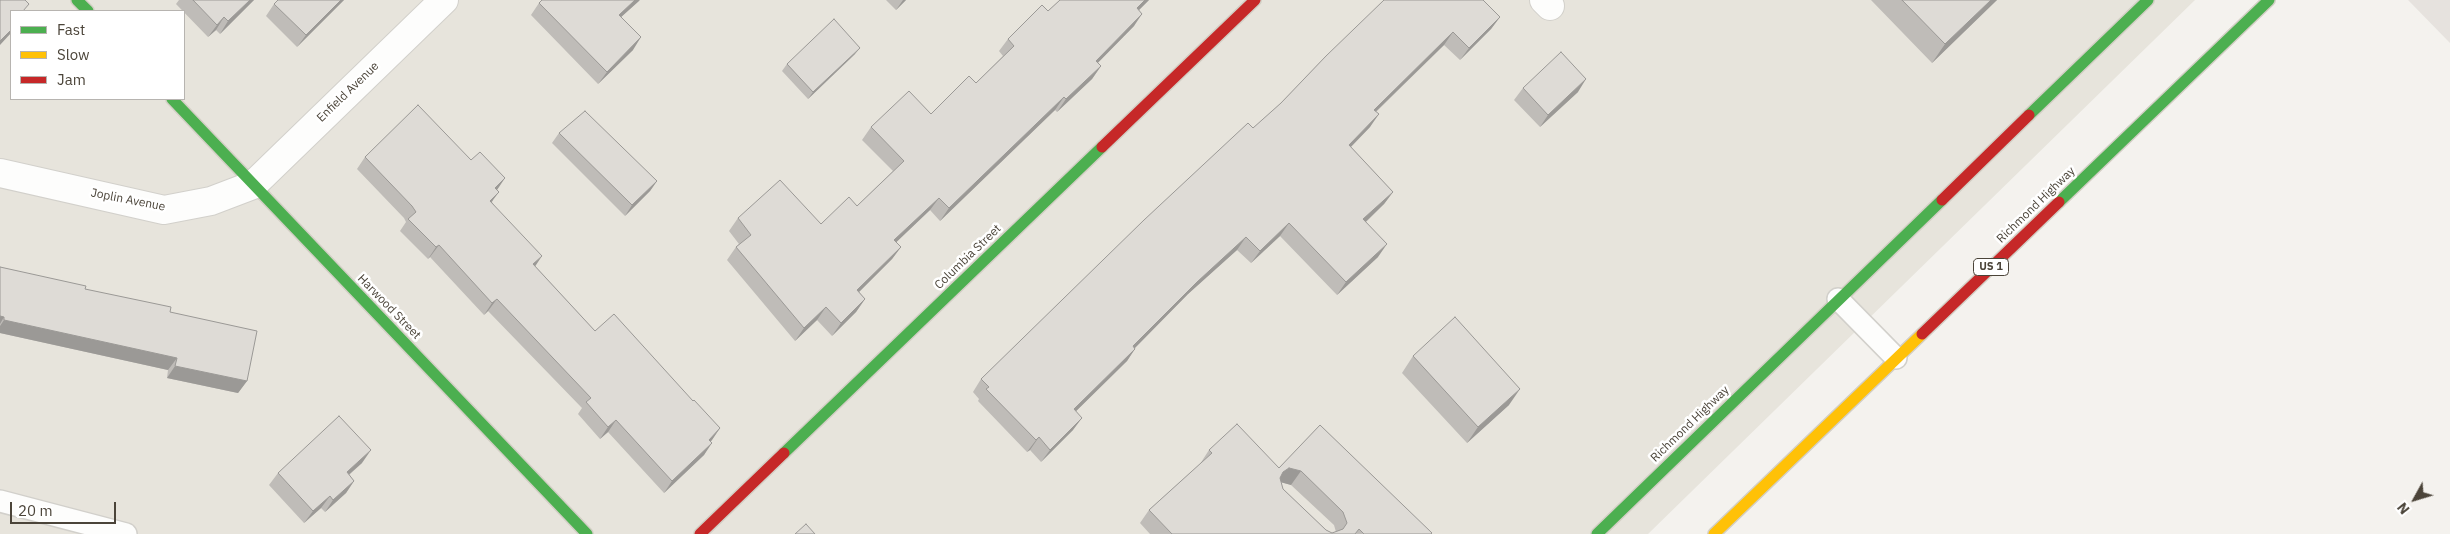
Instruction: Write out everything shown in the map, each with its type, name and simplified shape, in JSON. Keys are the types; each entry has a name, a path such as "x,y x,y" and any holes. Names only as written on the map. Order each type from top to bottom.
{"main road":[{"path":"78,0 87,10"},
{"name":"Columbia Street","path":"700,534 1255,0"},
{"name":"Richmond Highway","path":"1596,534 2148,0"},
{"name":"Richmond Highway","path":"1714,534 2269,0"},
{"name":"Harwood Street","path":"173,100 587,534"}],"street":[{"name":"Enfield Avenue","path":"253,184 444,0"},
{"name":"Joplin Avenue","path":"0,174 164,210 211,201 253,184"}],"lane":[{"path":"1838,299 1896,358"},
{"path":"0,501 126,534"}],"shaded area":[{"path":"0,0 2195,0 1648,534 0,534"},
{"path":"2408,0 2450,0 2450,43"}],"building":[{"path":"0,0 25,0 29,4 24,10 10,10 10,31 0,41"},
{"path":"193,0 250,0 228,21 224,17 217,25"},
{"path":"278,0 341,0 306,35 274,4"},
{"path":"542,0 635,0 619,15 641,37 607,72 539,3"},
{"path":"1060,0 1145,0 1137,8 1142,14 1096,61 1101,66 1066,99 1064,97 949,208 939,198 894,240 901,247 857,290 865,299 841,323 826,307 804,328 736,247 751,235 738,218 780,180 821,224 849,197 857,206 904,161 871,127 909,91 931,114 969,76 976,83 1014,46 1008,39 1042,5 1048,11"},
{"path":"1384,0 1483,0 1500,17 1469,48 1453,32 1374,110 1379,114 1349,145 1393,192 1363,219 1387,244 1346,282 1289,223 1260,251 1246,237 1197,282 1133,346 1135,349 1074,409 1082,418 1050,450 1039,437 1036,440 986,389 989,387 981,379 1144,220 1248,123 1253,128 1281,103"},
{"path":"1902,0 1991,0 1945,44"},
{"path":"834,19 860,48 813,92 787,64"},
{"path":"1561,52 1586,79 1548,115 1523,88"},
{"path":"418,105 471,160 480,152 505,178 495,188 499,192 490,201 542,256 533,264 595,331 614,314 720,428 709,440 712,443 672,481 616,420 608,427 586,402 591,398 497,299 492,303 439,245 436,247 408,219 416,212 412,206 365,157"},
{"path":"585,111 657,181 632,205 559,133"},
{"path":"0,267 86,286 85,289 171,307 170,312 257,331 247,381 175,366 177,358 4,320 4,317 0,316"},
{"path":"1455,317 1520,389 1478,427 1413,356"},
{"path":"339,416 371,450 347,472 354,481 333,500 330,496 313,511 278,473"},
{"path":"1237,424 1279,468 1320,425 1432,533 1364,534 1359,529 1355,534 1172,534 1149,510 1212,453 1209,450","holes":["1289,468 1301,471 1343,512 1347,523 1343,529 1332,533 1326,530 1283,489 1280,478 1283,472"]},
{"path":"806,524 815,534 795,534"}],"traffic: fast":[{"path":"77,0 87,10"},
{"path":"2029,115 2148,0"},
{"path":"2059,202 2269,0"},
{"path":"173,100 587,534"},
{"path":"784,453 1102,147"},
{"path":"1597,534 1942,200"}],"traffic: slow":[{"path":"1714,534 1922,334"}],"traffic: jam":[{"path":"1102,147 1255,0"},
{"path":"1942,200 2029,115"},
{"path":"1922,334 2059,202"},
{"path":"700,534 784,453"}]}
